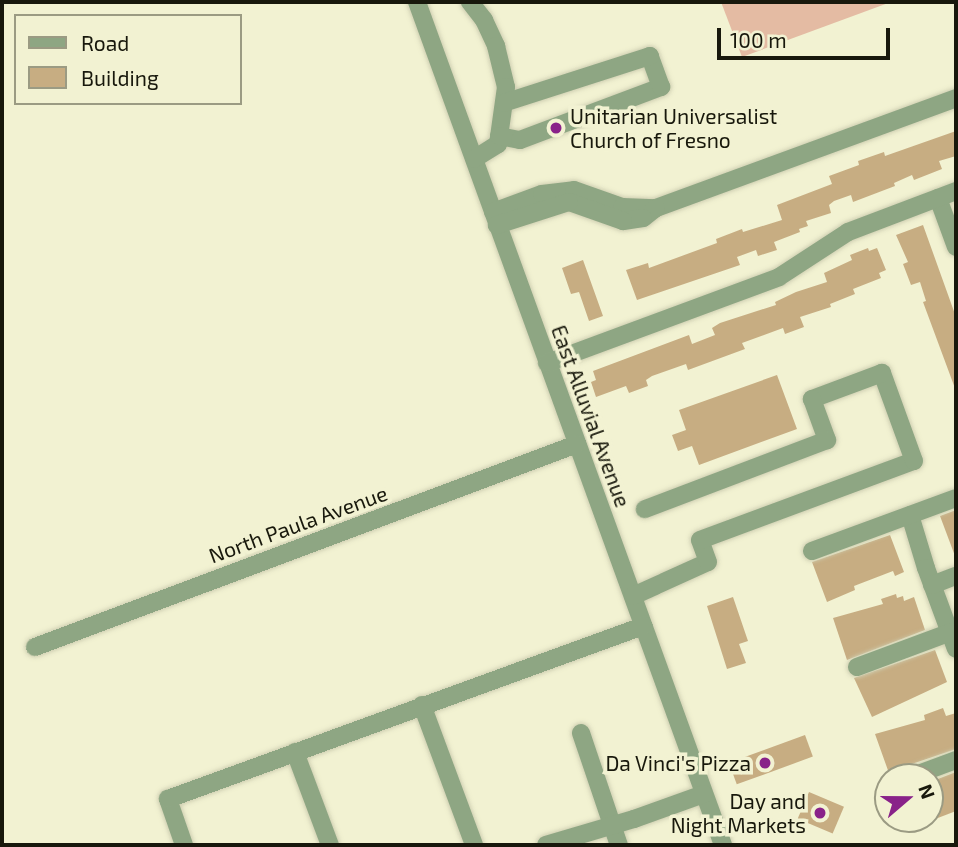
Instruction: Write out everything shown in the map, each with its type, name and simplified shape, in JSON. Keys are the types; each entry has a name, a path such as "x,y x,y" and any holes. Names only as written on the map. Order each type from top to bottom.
{"street":[{"name":"East Alluvial Avenue","path":"417,2 723,845"},
{"path":"470,2 484,20 496,46 504,76 505,103 494,148 474,159"},
{"path":"499,136 520,140 661,87 650,56 505,103"},
{"path":"495,218 542,194 574,190 622,207 656,208 956,98"},
{"path":"547,363 779,277 848,232 956,191"},
{"path":"938,198 956,247"},
{"path":"633,596 708,562 700,540 914,461 882,373 811,399 827,440 645,509"},
{"name":"North Paula Avenue","path":"35,647 577,444"},
{"path":"812,551 956,498"},
{"path":"858,667 953,641 910,515"},
{"path":"932,585 956,576"},
{"path":"184,845 168,799 643,626"},
{"path":"422,705 474,845"},
{"path":"581,733 619,845"},
{"path":"295,752 330,845"},
{"path":"546,845 634,819 704,793"}],"shaded area":[{"path":"721,2 891,2 742,57"}],"building":[{"path":"956,131 956,156 939,161 942,169 914,180 912,175 894,183 895,186 853,202 851,195 834,201 829,205 831,213 806,221 808,226 799,229 800,232 774,242 777,250 758,256 756,250 737,257 740,265 637,300 626,270 648,263 649,268 717,243 716,239 742,229 743,232 782,220 777,205 832,184 829,176 859,165 858,161 884,152 885,156"},
{"path":"923,225 956,317 956,391 923,302 926,301 920,282 911,285 903,264 908,262 896,235"},
{"path":"868,248 869,251 877,248 886,270 879,273 881,278 853,289 855,294 830,304 831,307 800,317 804,327 785,334 783,328 742,343 745,349 688,370 686,364 652,376 646,380 648,386 629,393 626,386 596,397 591,382 596,380 593,371 689,335 692,344 715,335 712,328 720,323 776,305 775,302 796,292 827,282 824,273 852,260 850,255"},
{"path":"583,260 603,316 589,321 579,292 571,294 562,268"},
{"path":"777,375 797,429 699,465 692,446 678,451 672,435 686,430 679,410"},
{"path":"956,510 956,556 955,556 940,516"},
{"path":"890,535 904,572 895,576 893,571 854,586 855,590 827,602 812,562"},
{"path":"896,594 897,598 903,596 904,601 914,597 925,630 847,660 833,618 883,604 881,599"},
{"path":"733,597 748,641 739,644 746,663 727,669 707,606"},
{"path":"935,650 947,682 872,717 854,678"},
{"path":"943,708 946,716 956,713 956,749 915,763 885,763 875,734 925,720 924,715"},
{"path":"805,735 813,757 737,784 729,763"},
{"path":"956,772 956,811 944,816 944,777"},
{"name":"Day and Night Markets","path":"809,792 844,807 833,834 798,819"}],"place":[{"name":"Unitarian Universalist Church of Fresno","path":"556,128"},
{"name":"Da Vinci's Pizza","path":"765,763"},
{"name":"Day and Night Markets","path":"820,813"}]}
